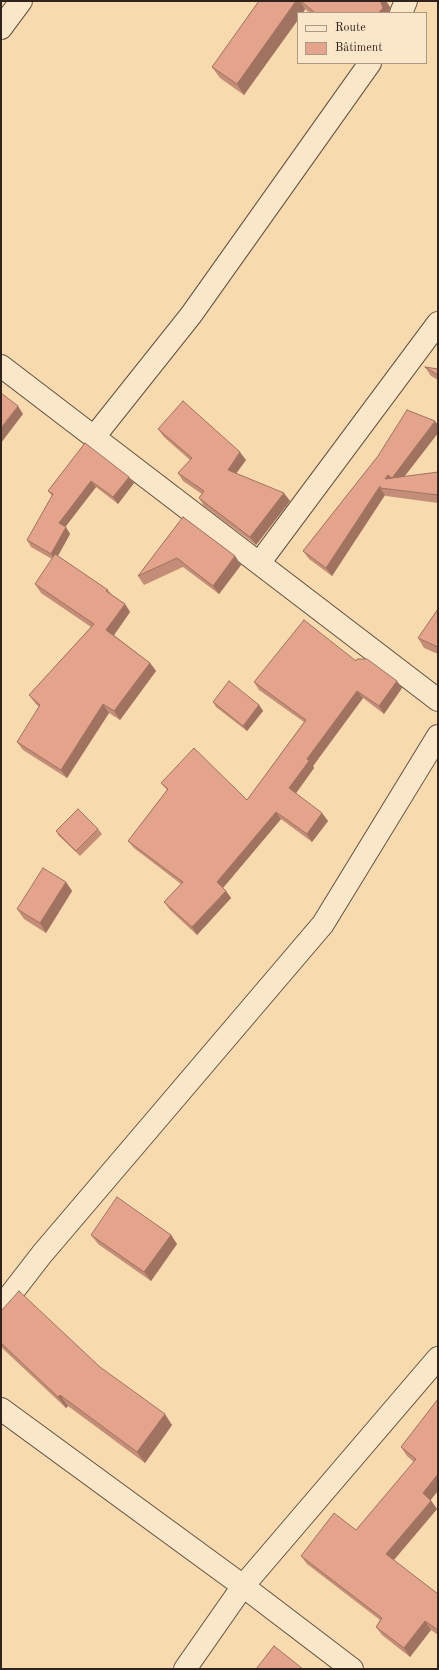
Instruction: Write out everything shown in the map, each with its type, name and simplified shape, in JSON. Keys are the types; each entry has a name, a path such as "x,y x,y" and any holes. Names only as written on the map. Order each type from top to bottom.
{"street":[{"path":"1,28 21,1"},
{"path":"401,12 406,1"},
{"path":"94,437 191,315 369,64"},
{"path":"260,562 438,323"},
{"path":"1,366 260,562 438,700"},
{"path":"1,1307 42,1254 323,924 438,736"},
{"path":"185,1669 243,1586 438,1358"},
{"path":"1,1409 243,1586 352,1669"}],"building":[{"path":"259,1 296,1 237,84 212,67"},
{"path":"301,1 381,1 383,8 379,12 314,12"},
{"path":"425,367 438,369 438,375"},
{"path":"1,393 18,406 1,428"},
{"path":"183,401 240,452 228,470 284,493 250,537 199,498 204,491 178,473 192,458 158,429"},
{"path":"407,410 435,421 392,478 388,475 385,479 438,472 438,495 380,488 380,486 326,568 303,551 378,456"},
{"path":"85,443 129,477 113,497 91,481 59,523 66,527 51,554 27,540 53,494 48,491"},
{"path":"183,517 235,556 213,586 177,558 138,576"},
{"path":"55,554 108,590 106,591 125,604 106,630 150,663 114,711 103,704 61,770 17,742 40,705 29,695 94,624 35,584"},
{"path":"438,609 438,647 418,638"},
{"path":"304,620 356,661 357,659 367,659 397,681 379,706 357,691 307,759 309,761 289,788 322,813 307,834 276,812 217,882 226,891 192,927 164,902 183,882 128,841 168,789 161,783 194,748 247,800 306,720 254,682"},
{"path":"229,681 259,705 243,726 213,702"},
{"path":"78,809 98,829 76,851 56,831"},
{"path":"43,868 66,882 40,923 17,909"},
{"path":"117,1197 171,1235 144,1272 91,1235"},
{"path":"19,1291 100,1367 165,1414 137,1452 60,1395 58,1397 1,1343 1,1311"},
{"path":"438,1399 438,1474 423,1493 431,1501 386,1554 438,1594 438,1630 425,1621 404,1648 376,1627 382,1618 301,1556 334,1513 356,1530 416,1459 401,1447"},
{"path":"274,1646 303,1669 256,1669"}]}
